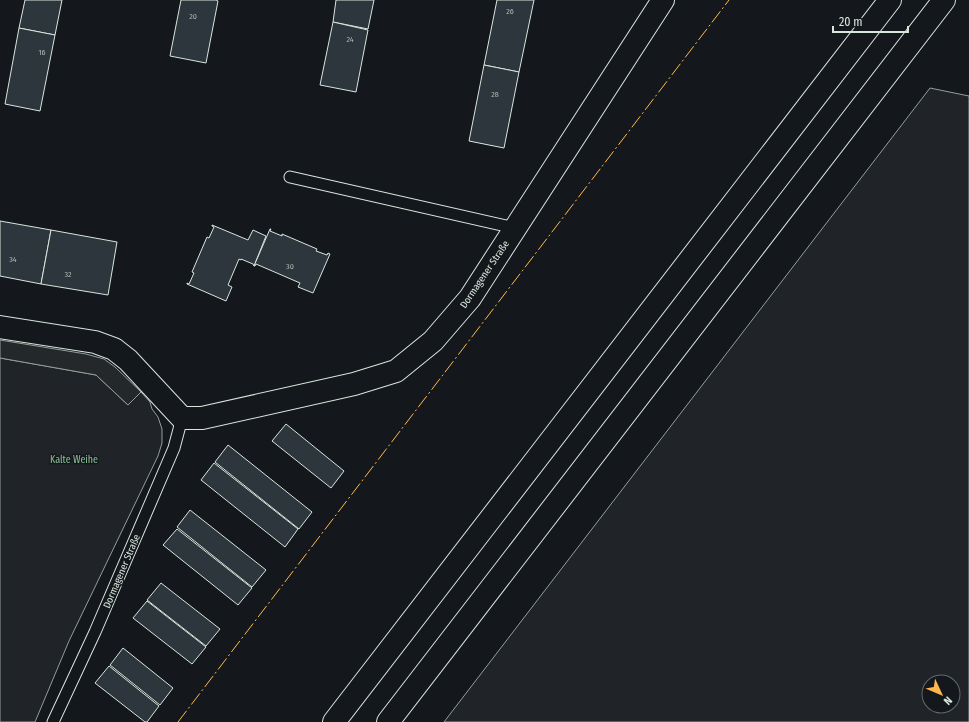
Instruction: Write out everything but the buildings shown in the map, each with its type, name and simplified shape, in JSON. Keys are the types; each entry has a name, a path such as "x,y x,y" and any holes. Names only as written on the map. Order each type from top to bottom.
{"main road":[{"name":"Dormagener Straße","path":"182,418 202,418 354,384 396,371 433,341 470,298 663,0"},
{"path":"334,722 890,0"},
{"path":"388,722 944,0"},
{"path":"0,327 95,342 114,349 128,360 182,418"}],"lane":[{"path":"290,177 515,228"},
{"name":"Dormagener Straße","path":"53,722 95,632 174,448 182,418"}],"green space":[{"path":"930,88 969,96 969,722 444,722"},
{"name":"Kalte Weihe","path":"0,358 96,375 128,405 141,392 150,402 152,409 158,417 162,429 162,443 158,456 69,641 35,722 0,722"}],"shaded area":[{"path":"0,340 86,354 104,359 115,367 141,392 128,405 96,375 0,358"}],"power":[{"path":"178,722 729,0"}]}
